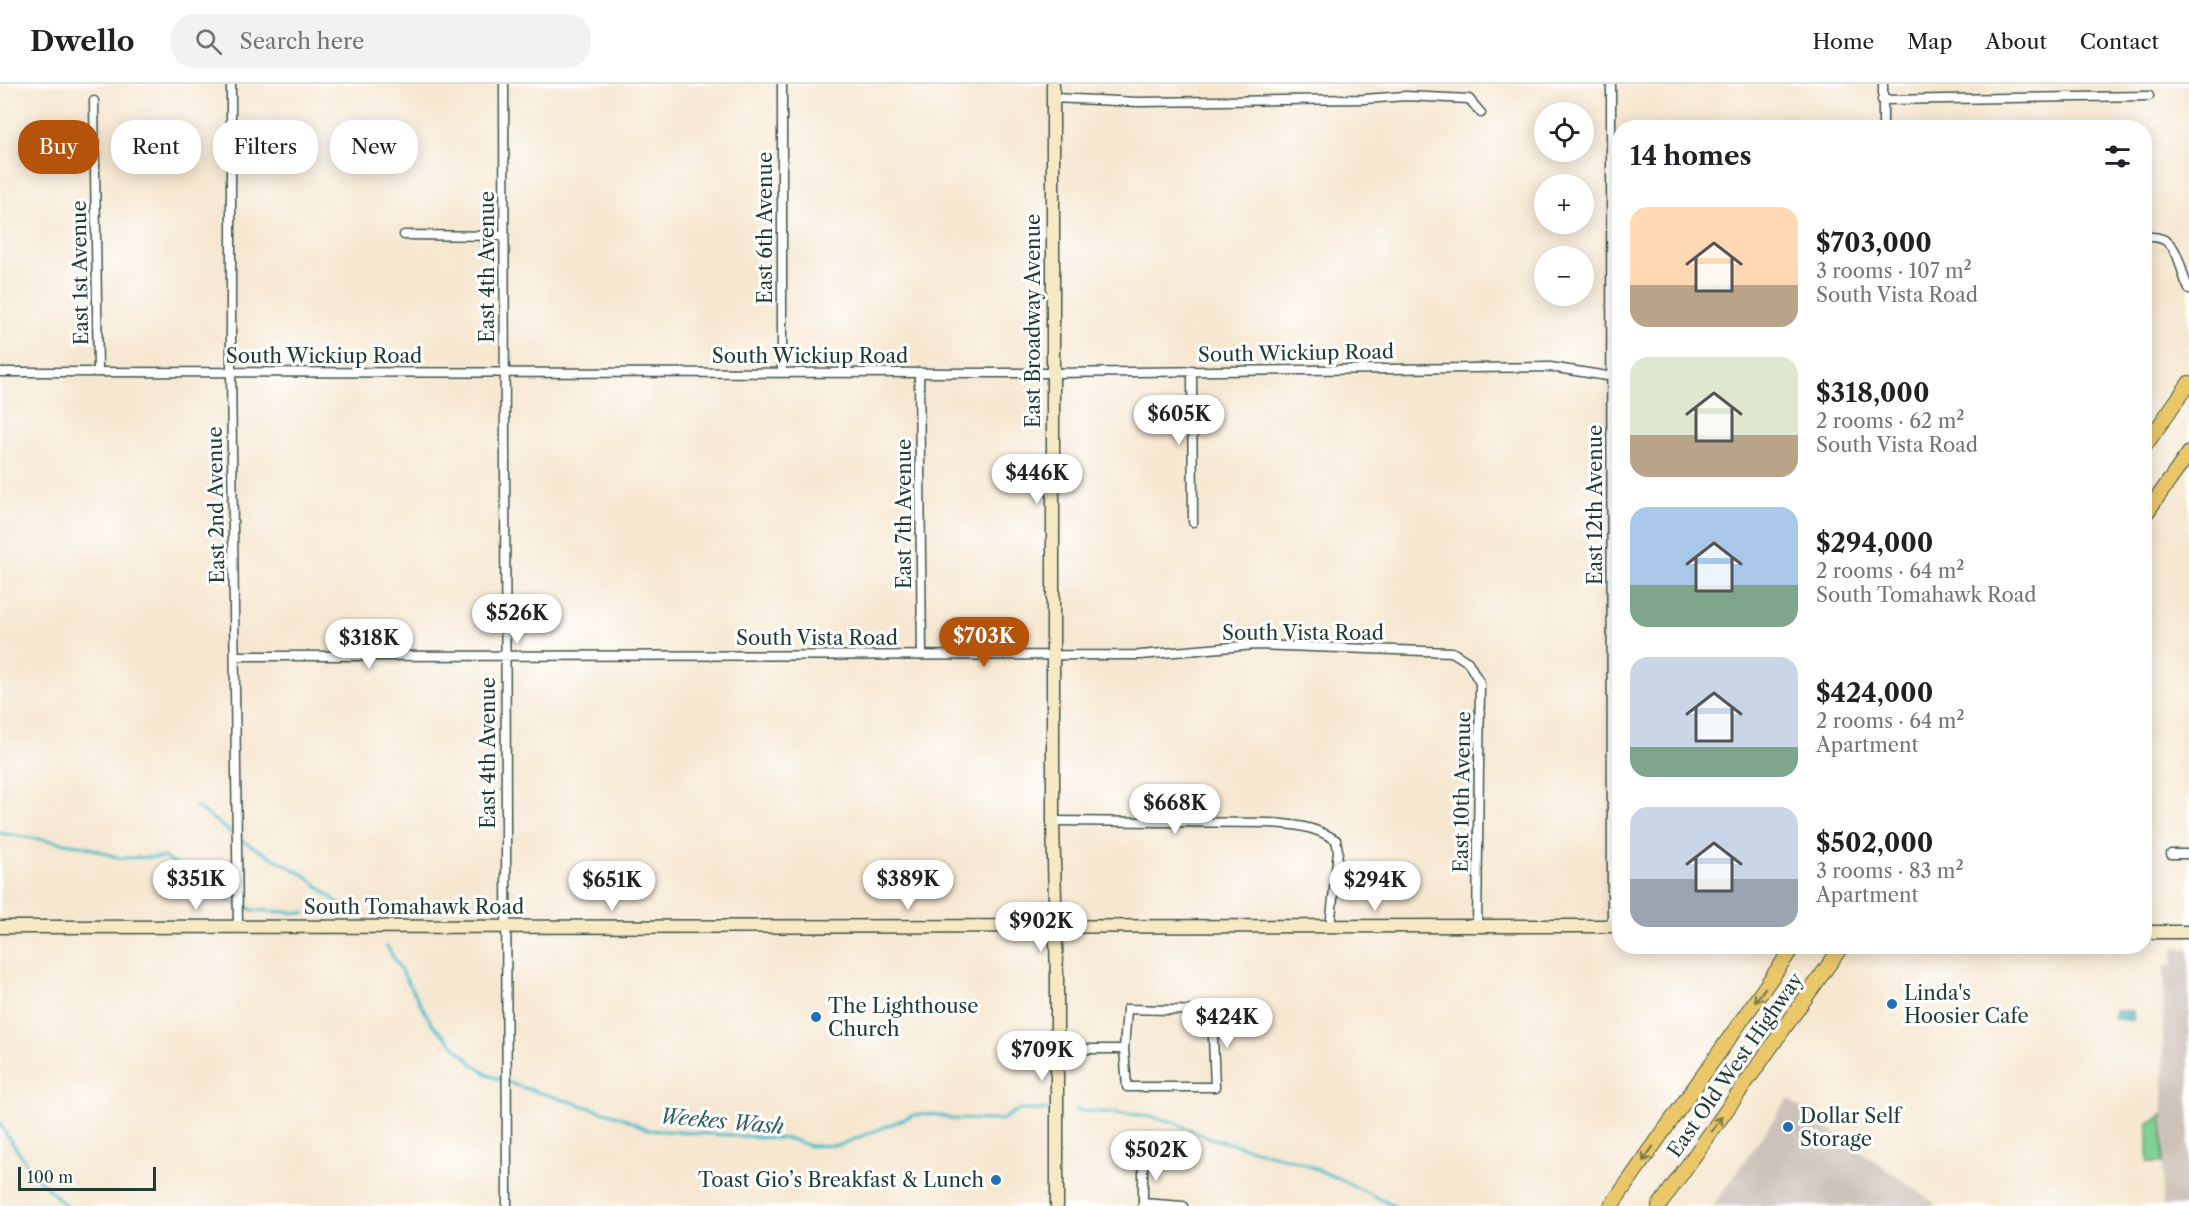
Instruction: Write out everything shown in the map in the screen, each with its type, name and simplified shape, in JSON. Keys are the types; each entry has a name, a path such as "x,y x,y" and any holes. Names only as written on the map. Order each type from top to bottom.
{"main road":[{"name":"East Broadway Avenue","path":"1053,84 1053,821 1056,925 1057,1206"},
{"path":"2152,436 2189,383"},
{"path":"2152,505 2189,453"},
{"name":"South Tomahawk Road","path":"0,927 1612,926"},
{"path":"2152,932 2189,932"},
{"name":"East Old West Highway","path":"1611,1206 1788,954"},
{"name":"East Old West Highway","path":"1659,1206 1836,954"}],"street":[{"name":"East 2nd Avenue","path":"231,84 231,372 238,926"},
{"name":"East 4th Avenue","path":"504,84 507,1206"},
{"name":"East 6th Avenue","path":"782,84 782,372"},
{"name":"East 12th Avenue","path":"1611,84 1612,143"},
{"path":"1883,84 1883,120"},
{"path":"1882,100 2149,96"},
{"path":"1053,98 1150,102 1417,97 1469,99 1481,113"},
{"name":"East 1st Avenue","path":"94,101 98,372"},
{"path":"404,235 504,236"},
{"path":"2152,236 2171,244 2179,255 2189,289"},
{"name":"South Wickiup Road","path":"0,372 1052,373 1550,367 1612,377"},
{"path":"1192,370 1193,522"},
{"name":"East 7th Avenue","path":"919,372 922,655"},
{"name":"South Vista Road","path":"235,656 1140,655 1255,645 1452,652 1468,662"},
{"name":"East 10th Avenue","path":"1468,662 1480,683 1477,927"},
{"path":"1053,821 1299,825 1327,834 1336,840 1338,851 1330,927"},
{"path":"2171,854 2189,854"},
{"path":"1127,1009 1212,1011 1215,1087 1127,1087 1124,1049 1127,1009"},
{"path":"1057,1049 1124,1049"},
{"path":"1143,1158 1143,1205 1183,1206"}],"shaded area":[{"path":"2173,949 2189,949 2189,1206 2162,1206 2164,966 2173,965"},
{"path":"1788,1099 1857,1149 1939,1206 1713,1206"}],"green space":[{"path":"2163,1115 2163,1163 2148,1163 2148,1124"}],"water":[{"path":"2115,1011 2133,1011 2133,1020 2115,1019"}],"waterway":[{"path":"196,806 239,839 306,876 351,914"},
{"name":"Weekes Wash","path":"0,833 84,846 119,858 164,857 182,868 195,868 228,901 253,910 305,913"},
{"name":"Weekes Wash","path":"387,946 432,1024 473,1064 488,1075 621,1117 649,1130 790,1139 810,1146 840,1145 914,1115 933,1114 953,1119 1001,1120 1018,1110 1047,1110"},
{"name":"Weekes Wash","path":"1075,1110 1140,1115 1171,1121 1210,1138 1300,1162 1394,1206"},
{"path":"0,1122 35,1176 66,1206"}],"place":[{"name":"Linda's Hoosier Cafe","path":"1892,1004"},
{"name":"The Lighthouse Church","path":"816,1017"},
{"name":"Dollar Self Storage","path":"1788,1127"},
{"name":"Toast Gio’s Breakfast & Lunch","path":"996,1180"}]}
